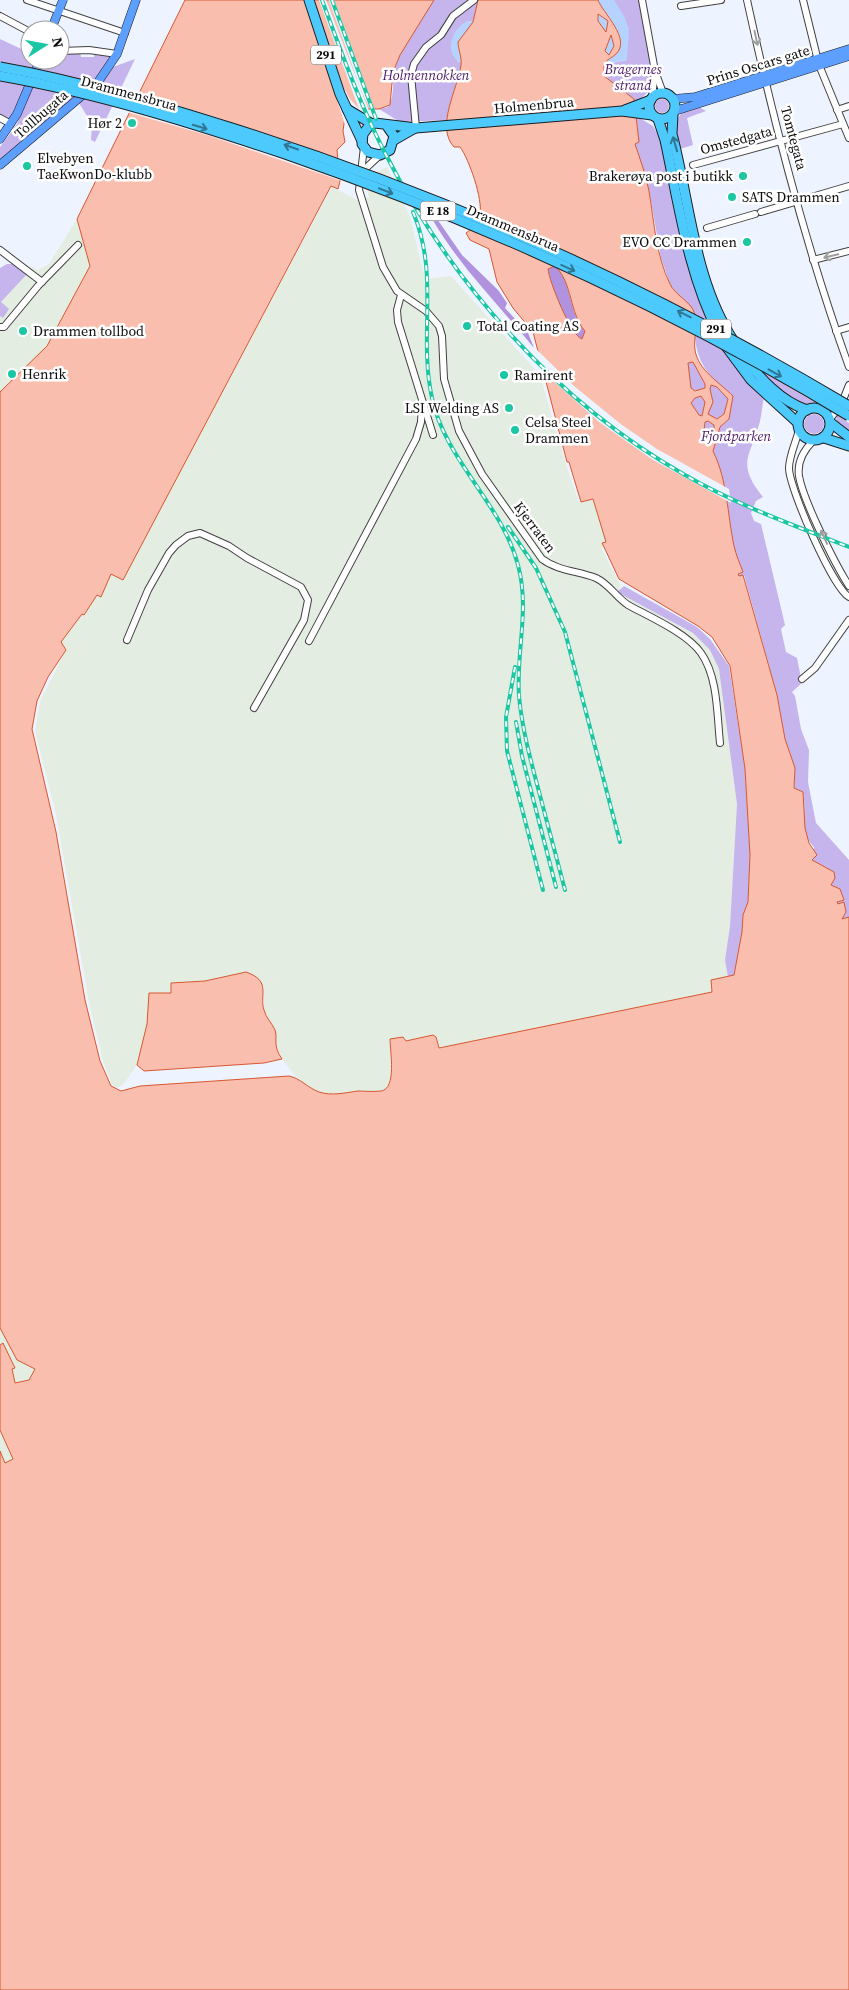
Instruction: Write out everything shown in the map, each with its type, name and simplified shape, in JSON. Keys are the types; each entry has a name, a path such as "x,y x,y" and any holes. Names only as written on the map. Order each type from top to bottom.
{"highway":[{"name":"291","path":"308,0 337,86 363,144"},
{"name":"Drammensbrua","path":"0,66 80,84 206,120 322,158 436,201 532,242 647,295 846,402"},
{"name":"Drammensbrua","path":"0,76 78,93 219,133 332,171 435,210 538,254 643,303 747,357 849,416"},
{"path":"636,109 663,93 673,99"},
{"name":"291","path":"651,99 649,106 665,140 693,267 712,322 730,352 751,380 798,427 805,438 813,441"},
{"name":"291","path":"673,99 672,134 698,250 709,290 721,319 739,349 760,376 784,399 795,406 807,410 814,408 822,410"},
{"path":"347,109 372,124"},
{"name":"Holmenbrua","path":"415,128 636,109 655,117"},
{"path":"655,117 666,119 674,113"},
{"path":"388,126 394,140 390,150 380,155 371,154 363,144 364,131 372,124 378,123 388,126 415,128"},
{"path":"394,140 415,128"},
{"path":"798,427 801,415 807,410"},
{"path":"822,410 831,421 849,436"},
{"path":"824,438 830,431 831,421"},
{"path":"813,441 824,438 849,446"}],"main road":[{"path":"55,20 63,0"},
{"name":"Tollbugata","path":"0,165 98,82 117,54 136,0"},
{"name":"Prins Oscars gate","path":"674,113 849,50"},
{"name":"Prins Oscars gate","path":"818,62 849,56"},
{"path":"0,139 11,124 35,70"},
{"name":"Prins Oscars gate","path":"673,99 690,98 765,79"}],"street":[{"path":"27,0 125,34"},
{"path":"415,128 412,75 414,64 453,16 474,0"},
{"path":"642,0 655,71 663,93"},
{"path":"681,6 721,0"},
{"name":"Tomtegata","path":"747,0 765,79 813,260 849,367"},
{"path":"804,0 818,62 849,138"},
{"path":"0,16 20,27"},
{"path":"70,51 89,50 117,54"},
{"path":"651,99 655,71"},
{"path":"837,110 849,106"},
{"path":"0,118 11,124"},
{"name":"Omstedgata","path":"693,165 843,124"},
{"name":"Kjerraten","path":"363,144 360,196 376,246 391,283 401,295 426,311 439,326 442,336 444,379 460,430 482,474 536,552 551,566 597,578 608,586 620,600 686,639 701,652 708,667 713,689 720,743"},
{"path":"361,176 366,168 380,155"},
{"path":"707,228 849,186"},
{"path":"0,327 4,327 42,282 78,245"},
{"path":"0,250 42,282"},
{"path":"813,260 849,251"},
{"path":"401,295 397,310 398,322 433,435"},
{"path":"836,331 849,326"},
{"path":"831,421 841,405 846,402 849,385"},
{"path":"309,641 416,439 421,422 422,401"},
{"path":"822,410 846,402"},
{"path":"798,427 789,466 794,492 840,591 849,597"},
{"path":"813,441 805,449 801,459 799,475 804,493 849,586"},
{"path":"127,640 148,590 169,553 176,545 188,536 200,533 229,546 247,558 301,587 308,600 304,620 254,708"},
{"path":"802,679 815,668 849,620"}],"shaded area":[{"path":"185,0 434,0 400,55 393,72 390,105 379,109 355,109 345,117 343,131 345,142 337,150 340,181 338,189 331,186 123,580 111,574 101,597 97,595 84,615 82,614 61,642 66,650 48,677 37,701 32,729 56,832 85,1000 100,1061 111,1086 121,1091 140,1086 289,1076 324,1093 381,1091 386,1089 391,1077 390,1039 403,1037 406,1041 433,1035 436,1037 439,1048 712,992 711,980 734,975 742,932 743,915 748,902 750,855 745,769 730,666 712,637 698,626 619,579 602,543 606,542 593,499 581,502 569,462 567,462 533,332 513,308 497,282 489,249 470,240 466,233 475,225 479,218 479,199 464,153 460,147 454,147 449,139 447,129 449,107 461,65 458,42 473,22 478,0 598,0 615,26 620,41 620,48 604,64 604,76 634,99 639,142 635,144 648,185 656,238 665,273 672,288 690,305 694,312 696,322 695,350 700,364 710,376 733,396 729,419 720,427 713,451 722,474 734,546 743,572 738,574 739,576 743,575 777,695 785,739 795,768 794,788 803,792 805,828 809,843 817,855 812,860 834,872 835,878 831,885 840,889 844,900 837,902 838,904 844,902 846,912 842,919 849,917 849,1990 0,1990 0,1451 5,1463 13,1459 0,1430 0,1345 3,1343 15,1368 12,1369 15,1383 29,1380 35,1369 17,1360 0,1328 0,392 47,346 90,266 77,219","holes":["598,14 608,21 606,32 598,21","611,35 614,46 609,55 605,51","555,266 561,273 576,316 585,331 582,339 577,336 567,319 548,269","693,362 705,384 705,388 695,391 691,388 688,363","711,385 717,387 728,399 724,414 717,419 708,414 713,402","701,396 705,402 702,416 699,415 691,403 695,398","708,421 714,425 714,434 711,436 704,430 705,422"]},
{"path":"387,167 410,217 425,279 451,276 540,375 565,462 579,502 593,499 606,542 602,543 604,547 601,548 621,586 618,592 693,633 710,650 719,669 737,804 730,926 725,960 728,977 711,980 713,992 438,1048 436,1037 433,1035 406,1041 390,1039 391,1079 389,1087 382,1091 339,1094 322,1093 312,1089 296,1077 282,1059 275,1044 276,1032 264,1011 264,988 257,979 246,972 205,981 171,983 171,993 147,1010 147,1024 137,1065 123,1085 115,1088 112,1085 103,1061 89,1002 56,815 35,731 40,701 66,650 61,642 82,614 84,615 97,595 101,597 111,574 123,579 332,187 357,200 369,197 366,184 374,173"},
{"path":"435,216 462,255 498,290 507,303 505,308 528,333 534,348 454,252 431,217"},
{"path":"77,219 90,266 47,347 0,392 0,316 3,317 1,303 32,267 38,270 49,264"},
{"path":"555,266 565,281 576,316 585,331 582,339 577,336 567,319 552,285 548,269"},
{"path":"246,972 254,976 262,984 264,1010 275,1030 276,1046 282,1059 264,1063 144,1071 137,1065 147,1024 149,993 171,993 171,983 205,981"},
{"path":"0,1328 17,1360 35,1369 30,1380 15,1384 12,1369 14,1368 3,1344 0,1345"},
{"path":"0,1430 14,1459 5,1463 0,1451"}],"green space":[{"name":"Holmennokken","path":"434,0 478,0 473,22 468,21 457,61 462,63 447,120 400,122 379,109 388,107 393,92 395,70 399,56"},
{"name":"Bragernes strand","path":"614,0 639,0 652,75 648,92 635,104 634,99 609,81 603,68 606,64 627,60"},
{"path":"0,39 20,48 20,70 32,70 9,121 0,118"},
{"path":"80,51 81,57 94,57 94,52 113,54 96,80 0,160 0,147 17,124 38,70 70,70 70,52"},
{"path":"135,59 95,142 91,140 92,124 79,103 113,67"},
{"path":"659,99 665,99 669,106 665,113 659,113 655,109 655,103"},
{"path":"699,107 706,111 687,118 693,145 680,149 676,122 686,110 687,112"},
{"name":"Fjordparken","path":"636,116 653,126 661,140 687,259 740,373 764,398 760,421 747,467 754,485 763,497 756,501 751,513 754,521 761,524 785,625 781,629 786,652 797,658 802,683 792,692 795,696 801,729 809,750 808,782 816,823 849,860 849,917 842,919 844,902 838,904 837,902 844,900 830,884 834,872 812,860 814,847 809,841 805,828 803,792 794,788 795,768 785,739 777,695 744,575 739,576 738,574 742,572 734,546 722,474 713,451 720,427 729,419 733,396 704,367 696,344 693,309 680,298 670,284 661,258 649,190 635,144 638,130"},
{"path":"7,264 19,264 27,274 1,302 9,309 3,318 0,316 0,268"},
{"path":"693,362 705,384 705,388 696,390 691,388 688,363"},
{"path":"761,371 816,403 803,404 784,394"},
{"path":"711,385 717,387 728,398 724,414 717,419 708,414 713,402"},
{"path":"701,396 705,402 702,416 699,415 691,403 695,397"},
{"path":"814,414 821,417 824,424 821,431 814,434 807,431 804,424 807,417"},
{"path":"837,415 849,423 849,433 836,422"},
{"path":"708,421 714,425 714,434 711,436 704,430 705,422"},
{"path":"624,586 697,627 710,639 729,666 745,769 750,855 748,902 743,915 734,976 728,977 725,960 730,926 737,804 719,669 710,650 693,633 617,592"}],"sand":[{"name":"Bragernes strand","path":"598,0 614,0 624,16 629,29 627,60 604,64 616,54 620,48 621,41 619,33"},
{"path":"597,14 608,21 608,28 604,33 598,21"},
{"path":"468,21 473,22 459,42 462,63 452,54 452,41 462,24"},
{"path":"611,35 614,46 609,55 605,51"}],"pier":[{"path":"305,0 314,0 342,85 350,99 359,109 319,0 326,0 369,111 356,112 348,118 346,128"},
{"path":"329,0 334,0 375,111 371,111 361,90"},
{"path":"136,93 216,117 341,159 342,181 210,136 127,112"},
{"path":"533,346 574,386 622,425 657,449 729,489 731,503 653,460 599,422 539,368"}],"railway":[{"path":"322,0 366,114 411,200 441,247 511,335 551,375 593,412 638,446 685,475 725,496 849,547"},
{"path":"332,0 376,119"},
{"path":"413,212 421,236 425,259 428,374 432,398 449,442 500,522 518,565 523,598 519,663 520,708 529,754 565,890"},
{"path":"508,527 536,568 565,632 620,842"},
{"path":"515,667 506,717 507,751 543,890"},
{"path":"516,722 522,756 556,887"}],"place":[{"name":"Hør 2","path":"132,123"},
{"name":"Elvebyen TaeKwonDo-klubb","path":"27,166"},
{"name":"Brakerøya post i butikk","path":"743,176"},
{"name":"SATS Drammen","path":"732,197"},
{"name":"EVO CC Drammen","path":"747,242"},
{"name":"Total Coating AS","path":"467,326"},
{"name":"Drammen tollbod","path":"23,331"},
{"name":"Henrik","path":"12,374"},
{"name":"Ramirent","path":"504,375"},
{"name":"LSI Welding AS","path":"509,408"},
{"name":"Celsa Steel Drammen","path":"515,430"}]}
